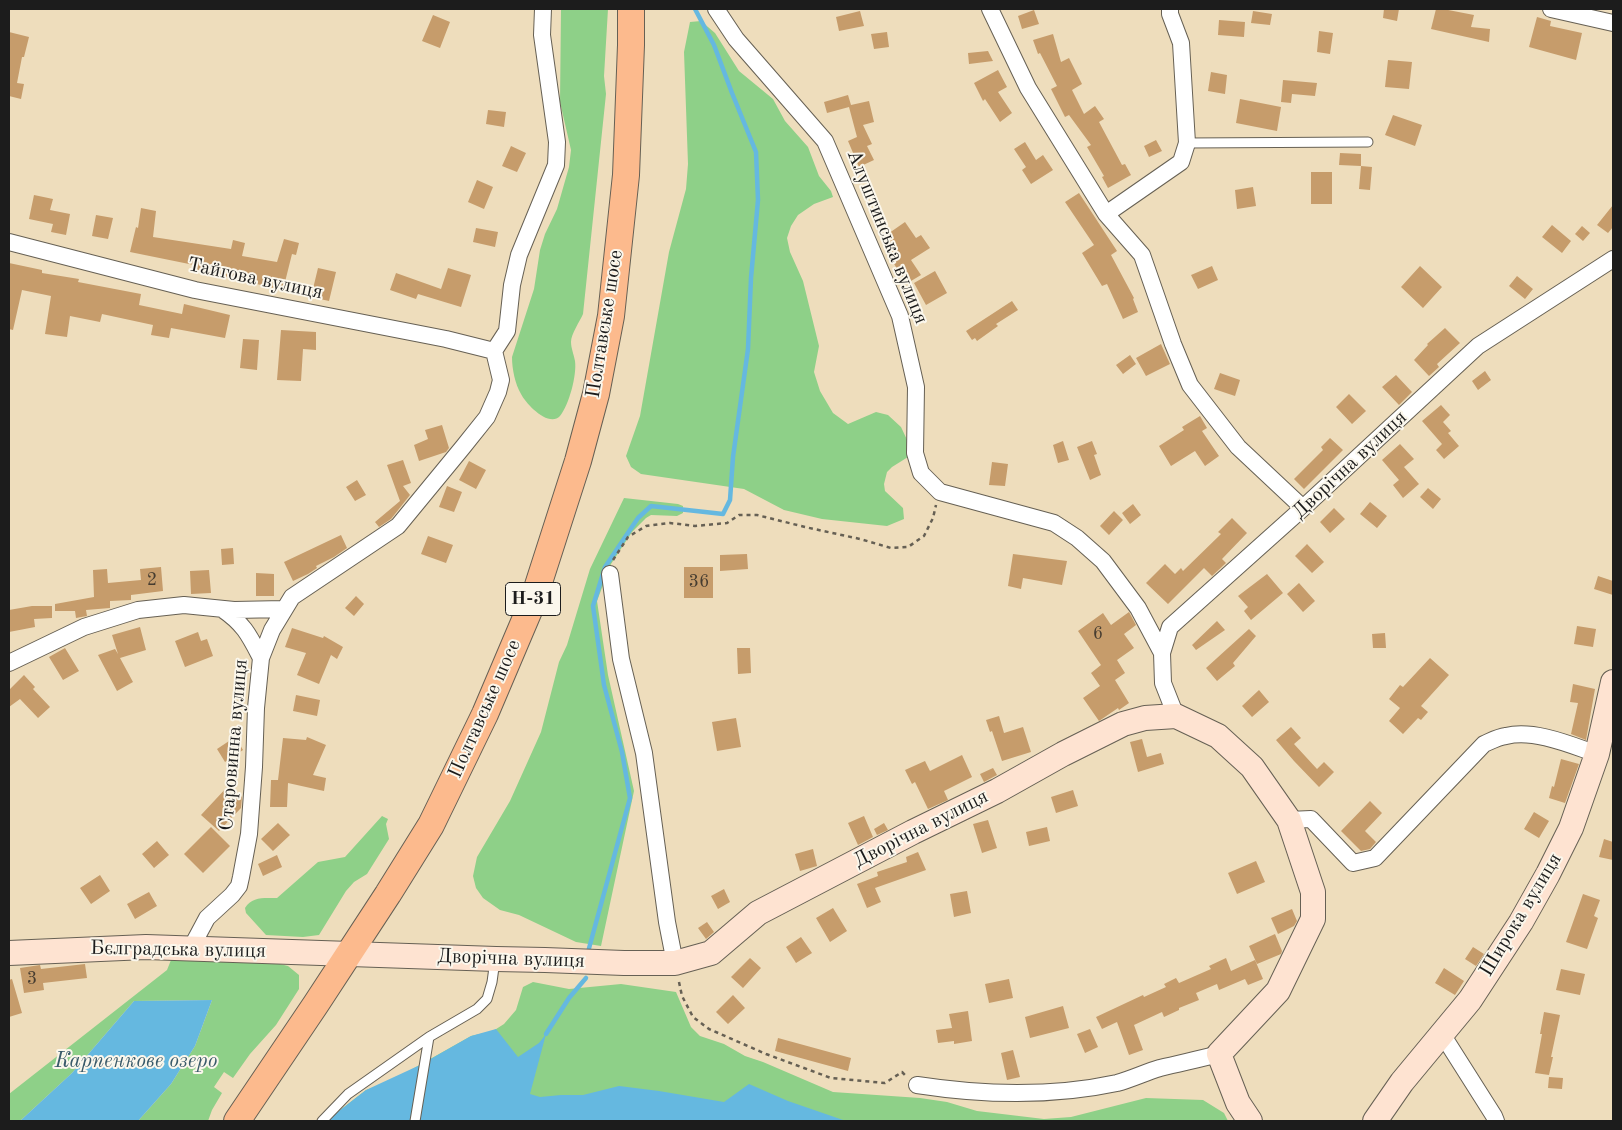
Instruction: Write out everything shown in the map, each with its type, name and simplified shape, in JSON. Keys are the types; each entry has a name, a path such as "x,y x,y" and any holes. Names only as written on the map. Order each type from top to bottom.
{"main road":[{"name":"Полтавське шосе","path":"238,1121 388,894 431,825 485,714 533,601 578,461 596,394 611,316 626,175 631,9"}],"street":[{"path":"494,352 507,331 512,285 519,255 556,165 558,142 542,35 543,9"},
{"name":"Алуштинська вулиця","path":"716,9 736,39 825,141 900,316 916,387 916,453 921,473 940,492 1054,523 1077,538 1103,561 1138,608 1162,653"},
{"path":"990,9 1028,88 1106,214 1142,255 1173,344 1190,385 1238,447 1303,508"},
{"path":"1106,214 1181,162 1187,143 1181,43 1170,14 1170,9"},
{"path":"1551,9 1613,23"},
{"name":"Тайгова вулиця","path":"9,242 195,290 446,339 494,352"},
{"name":"Дворічна вулиця","path":"1176,716 1163,683 1162,653 1170,626 1303,508 1478,346 1613,259"},
{"name":"Старовинна вулиця","path":"191,948 207,918 239,886 249,834 256,708 261,658 272,630 292,597 398,526 436,481 487,417 501,380 494,352"},
{"path":"610,574 621,659 644,753 667,922 675,963"},
{"path":"9,663 84,627 138,610 184,605 234,610 284,609"},
{"path":"222,609 234,617 247,630 261,658"},
{"name":"Широка вулиця","path":"1374,1121 1402,1082 1470,1000 1521,922 1548,874 1571,828 1597,754 1613,682"},
{"name":"Дворічна вулиця","path":"348,954 496,960 675,963 712,953 758,913 913,832 997,791 1063,754 1123,724 1145,718 1176,716 1218,736 1252,767 1289,820 1313,892 1314,919 1278,990 1219,1054"},
{"path":"1289,820 1311,819 1353,864 1375,858 1484,744 1506,736 1531,734 1571,744 1597,754"},
{"name":"Бєлградська вулиця","path":"9,953 146,947 276,950 348,954"},
{"path":"1442,1034 1496,1121"},
{"path":"917,1085 952,1091 990,1093 1066,1091 1118,1082 1159,1069 1219,1054 1238,1103 1250,1121"}],"lane":[{"path":"1187,143 1368,142"},
{"path":"322,1121 348,1094 429,1037 477,1009 487,999 496,960"},
{"path":"415,1121 429,1037"}],"path":[{"path":"610,574 614,557 628,537 646,526 670,523 695,526 727,523 739,515 757,515 891,548 908,547 924,536 940,492"},
{"path":"675,963 682,996 693,1018 709,1029 766,1054 831,1078 885,1082 902,1072 917,1085"}],"green space":[{"path":"561,9 608,9 604,76 606,94 583,314 571,339 575,361 574,382 560,416 550,419 533,409 521,394 514,376 512,357 534,289 540,250 545,234 557,209 569,167 571,150 560,102"},
{"path":"701,21 715,33 739,71 773,99 785,121 808,147 819,176 831,191 833,197 814,204 798,215 791,226 787,238 790,252 803,281 819,346 814,372 820,391 833,413 848,424 876,412 888,415 901,427 909,444 908,457 887,472 884,484 885,491 903,508 904,519 887,526 822,519 784,510 744,489 641,474 631,467 626,456 640,416 669,252 686,189 688,164 684,52 690,22"},
{"path":"624,498 678,504 683,506 683,513 677,516 651,515 632,532 611,564 597,601 608,675 634,791 601,946 576,942 519,915 500,910 483,898 476,888 473,876 477,857 510,801 541,732 559,662 567,645 590,569"},
{"path":"382,816 388,819 386,824 389,839 367,874 354,882 346,891 319,935 303,937 266,935 246,913 245,908 251,901 259,898 277,898 318,862 345,857"},
{"path":"176,957 268,961 288,966 299,975 299,989 276,1025 250,1054 233,1078 224,1072 214,1087 222,1093 208,1121 138,1121 171,1084 195,1046 212,1000 134,1001 72,1073 20,1121 9,1121 9,1094 167,970 171,960"},
{"path":"533,982 569,989 621,984 676,992 691,1027 700,1036 724,1044 745,1056 833,1092 920,1098 947,1102 977,1111 1044,1119 1071,1117 1146,1098 1203,1100 1224,1113 1228,1121 326,1121 366,1090 393,1080 471,1036 493,1031 504,1024 516,1010 523,987"}],"water":[{"name":"Карпенкове озеро","path":"212,1000 195,1046 171,1084 138,1121 20,1121 72,1073 134,1001"},
{"path":"496,1029 518,1057 539,1043 546,1034 530,1094 540,1097 583,1095 619,1086 724,1102 749,1084 788,1101 846,1121 326,1121 366,1090 420,1065 471,1036"}],"building":[{"path":"1384,9 1399,9 1397,21 1383,18"},
{"path":"1436,9 1474,15 1471,27 1490,29 1489,42 1431,29"},
{"path":"1034,10 1039,24 1022,29 1018,16"},
{"path":"860,11 864,26 839,31 836,17"},
{"path":"1253,11 1272,14 1270,25 1251,23"},
{"path":"433,15 450,22 440,48 422,41"},
{"path":"1537,17 1551,21 1550,26 1582,33 1576,60 1529,47"},
{"path":"1219,20 1245,22 1244,37 1218,35"},
{"path":"1319,31 1333,33 1330,54 1317,52"},
{"path":"9,32 29,37 24,57 22,57 17,83 24,84 21,99 9,96"},
{"path":"887,32 889,47 874,49 871,34"},
{"path":"1053,34 1061,62 1069,58 1082,84 1072,90 1084,114 1095,106 1104,119 1099,122 1122,165 1125,164 1131,175 1108,188 1102,177 1104,176 1087,147 1091,145 1069,115 1065,117 1051,89 1057,86 1040,53 1038,54 1033,40"},
{"path":"988,51 993,61 969,64 968,53"},
{"path":"1388,60 1412,62 1409,89 1385,87"},
{"path":"998,70 1007,87 998,92 1012,113 1000,122 985,99 983,101 974,83"},
{"path":"1211,72 1227,75 1225,94 1208,91"},
{"path":"1283,80 1317,83 1315,96 1292,94 1291,103 1281,102"},
{"path":"848,95 851,105 869,101 874,122 863,125 872,144 867,146 874,160 859,167 848,141 857,137 849,107 827,113 824,102"},
{"path":"1240,99 1281,107 1277,131 1236,123"},
{"path":"488,110 506,112 504,127 486,124"},
{"path":"1393,115 1422,125 1415,146 1385,135"},
{"path":"1156,140 1162,151 1149,157 1144,146"},
{"path":"1025,142 1036,160 1043,155 1053,170 1031,184 1022,170 1026,167 1014,149"},
{"path":"511,146 526,153 517,172 502,166"},
{"path":"1340,153 1361,154 1361,166 1339,165"},
{"path":"1361,166 1372,167 1370,190 1359,189"},
{"path":"1311,172 1332,172 1332,204 1311,204"},
{"path":"477,180 493,187 484,209 468,202"},
{"path":"1253,187 1256,206 1237,209 1235,190"},
{"path":"1079,193 1117,251 1111,255 1134,298 1138,312 1123,319 1107,284 1102,286 1082,253 1094,245 1065,202"},
{"path":"34,195 53,199 50,210 70,214 66,235 51,232 53,224 29,219"},
{"path":"1613,205 1613,227 1608,233 1597,225"},
{"path":"141,208 156,211 153,237 231,249 233,240 245,243 242,256 277,262 284,239 299,243 296,255 292,254 283,290 226,277 226,275 193,270 194,265 130,252 136,227 138,228"},
{"path":"96,215 113,218 108,239 92,236"},
{"path":"905,222 916,238 921,235 930,248 911,260 921,275 906,284 890,257 894,255 882,238"},
{"path":"1552,225 1571,241 1562,253 1542,237"},
{"path":"1582,226 1590,233 1583,241 1575,234"},
{"path":"476,228 498,232 495,247 473,242"},
{"path":"9,263 42,270 42,273 79,279 78,282 141,294 139,305 182,314 184,304 230,315 225,338 171,328 169,338 151,335 153,325 102,314 100,322 70,316 67,337 45,334 51,296 22,290 13,330 9,329"},
{"path":"1212,266 1218,280 1198,289 1191,275"},
{"path":"1420,266 1442,287 1423,308 1401,287"},
{"path":"318,268 336,272 329,301 311,297"},
{"path":"448,268 471,275 461,307 418,294 416,299 390,290 396,273 441,289"},
{"path":"935,271 947,293 926,305 914,283"},
{"path":"1517,276 1533,289 1525,299 1509,286"},
{"path":"1012,301 1018,310 996,324 998,326 977,341 975,338 972,340 966,331"},
{"path":"1445,328 1460,343 1437,364 1439,367 1429,376 1414,360 1427,344"},
{"path":"281,330 316,332 316,350 303,349 301,381 277,380"},
{"path":"243,339 259,340 257,370 240,368"},
{"path":"1161,344 1170,364 1146,376 1136,358"},
{"path":"1130,355 1136,364 1123,374 1116,365"},
{"path":"1485,371 1491,380 1478,390 1472,381"},
{"path":"1220,373 1240,380 1235,396 1214,389"},
{"path":"1396,375 1412,392 1399,405 1382,387"},
{"path":"1349,394 1366,411 1352,424 1336,407"},
{"path":"1441,405 1450,415 1443,422 1451,431 1448,433 1459,446 1444,459 1436,450 1442,444 1422,421"},
{"path":"1200,416 1207,428 1202,431 1219,456 1205,466 1195,451 1171,466 1159,446 1184,430 1182,427"},
{"path":"442,425 449,448 446,452 419,461 414,445 428,439 425,430"},
{"path":"1330,438 1343,450 1304,489 1294,479 1323,450 1321,447"},
{"path":"1063,441 1069,460 1058,463 1053,445"},
{"path":"1092,441 1097,454 1094,455 1101,475 1090,480 1077,447"},
{"path":"1400,444 1414,459 1404,467 1419,484 1403,498 1393,485 1399,480 1382,460"},
{"path":"403,460 411,483 403,486 410,495 391,519 379,527 375,522 400,501 387,465"},
{"path":"469,461 486,470 476,489 459,480"},
{"path":"992,462 1008,464 1005,486 989,485"},
{"path":"357,480 366,495 355,501 346,487"},
{"path":"447,486 462,492 454,512 439,507"},
{"path":"1428,488 1441,499 1433,509 1420,497"},
{"path":"1370,502 1387,516 1377,528 1360,514"},
{"path":"1133,504 1141,515 1130,524 1122,513"},
{"path":"1334,508 1345,519 1330,533 1320,522"},
{"path":"1114,511 1123,520 1109,535 1100,526"},
{"path":"1232,518 1247,533 1222,559 1226,563 1212,576 1204,568 1168,604 1146,583 1165,564 1175,574 1181,568 1183,571 1221,534 1218,532"},
{"path":"341,535 347,548 316,566 317,568 308,574 293,581 284,562"},
{"path":"428,536 453,545 446,563 421,554"},
{"path":"1307,544 1324,562 1312,573 1295,556"},
{"path":"233,548 234,564 222,565 221,549"},
{"path":"747,554 748,569 720,571 720,555"},
{"path":"1013,554 1067,561 1062,585 1023,578 1021,589 1008,586"},
{"path":"161,567 163,591 131,595 131,600 110,601 110,608 86,610 87,616 76,618 75,611 55,611 55,604 94,597 93,570 107,569 108,583 141,580 140,569"},
{"path":"684,567 713,567 713,598 684,598"},
{"path":"209,570 211,593 191,594 190,571"},
{"path":"256,573 274,574 274,596 256,596"},
{"path":"1267,574 1283,593 1251,620 1244,611 1248,607 1238,596"},
{"path":"1598,576 1613,581 1613,595 1594,589"},
{"path":"1299,583 1315,601 1303,612 1287,594"},
{"path":"356,596 364,604 354,616 345,608"},
{"path":"32,606 52,606 52,618 34,619 35,627 9,632 9,610"},
{"path":"1129,612 1136,625 1124,634 1134,648 1117,660 1125,673 1115,680 1129,703 1099,721 1083,698 1100,686 1091,673 1101,665 1078,631 1103,613 1111,625"},
{"path":"1217,621 1225,630 1196,650 1192,645"},
{"path":"1577,626 1596,629 1593,647 1574,644"},
{"path":"140,627 146,650 120,658 133,682 117,691 98,655 115,649 118,654 112,635"},
{"path":"292,628 323,638 324,636 343,647 337,659 331,655 319,684 297,675 306,653 285,647"},
{"path":"1249,629 1256,636 1233,663 1235,666 1217,681 1206,668"},
{"path":"198,632 201,641 207,639 213,656 185,667 175,641"},
{"path":"1385,633 1386,648 1373,648 1372,634"},
{"path":"65,648 79,671 63,680 49,657"},
{"path":"737,648 750,648 751,673 738,674"},
{"path":"1430,658 1449,675 1421,706 1428,712 1421,720 1418,718 1403,734 1389,721 1400,708 1389,699 1400,685 1403,687"},
{"path":"24,675 35,687 33,689 50,707 38,718 20,699 9,707 9,690"},
{"path":"1573,684 1595,689 1586,740 1571,734 1578,703 1570,702"},
{"path":"1259,690 1269,702 1252,717 1242,706"},
{"path":"296,695 320,700 317,716 293,711"},
{"path":"999,716 1004,733 1023,727 1031,752 1002,761 992,731 990,732 986,720"},
{"path":"736,718 741,747 717,751 712,722"},
{"path":"1291,727 1301,738 1294,744 1317,769 1324,762 1334,772 1319,787 1276,740"},
{"path":"235,737 243,750 225,762 217,749"},
{"path":"307,737 326,745 313,775 326,778 324,791 288,783 287,807 270,807 271,780 278,780 283,738 306,740"},
{"path":"1142,739 1147,757 1161,753 1164,764 1138,772 1130,742"},
{"path":"962,755 972,777 944,791 948,800 928,809 915,782 912,784 905,770 925,761 930,771"},
{"path":"1561,759 1579,764 1565,803 1549,798 1552,786 1554,787"},
{"path":"993,768 997,775 984,782 980,774"},
{"path":"229,785 242,797 241,808 219,831 201,815"},
{"path":"1073,790 1078,806 1056,813 1051,797"},
{"path":"1370,801 1382,813 1365,831 1376,842 1370,849 1361,851 1341,831"},
{"path":"1534,812 1549,821 1539,838 1524,829"},
{"path":"864,816 873,837 858,845 848,823"},
{"path":"988,820 997,848 982,853 973,824"},
{"path":"278,823 290,835 273,851 261,839"},
{"path":"884,823 888,830 877,835 874,829"},
{"path":"211,827 230,846 203,873 184,854"},
{"path":"1047,827 1050,841 1029,846 1026,832"},
{"path":"1604,839 1613,842 1613,860 1599,857"},
{"path":"157,841 169,855 154,868 142,854"},
{"path":"813,849 817,866 800,871 795,854"},
{"path":"918,852 926,870 875,888 881,902 867,908 857,884 878,876 877,872 907,862 906,857"},
{"path":"277,855 282,867 263,876 258,864"},
{"path":"1256,861 1265,882 1237,894 1228,873"},
{"path":"100,875 110,891 91,904 80,888"},
{"path":"724,889 730,902 718,909 711,896"},
{"path":"967,891 971,913 954,917 950,894"},
{"path":"149,892 157,906 135,919 127,904"},
{"path":"1583,894 1600,900 1594,916 1598,918 1587,949 1566,942"},
{"path":"833,908 847,931 830,942 816,918"},
{"path":"1292,909 1297,921 1294,926 1278,934 1271,918"},
{"path":"707,922 714,932 706,939 698,928"},
{"path":"1275,934 1282,951 1281,954 1257,964 1249,946"},
{"path":"801,937 812,953 796,963 786,947"},
{"path":"1473,947 1484,954 1476,966 1465,959"},
{"path":"750,958 761,968 743,988 731,977"},
{"path":"1226,958 1231,971 1255,960 1263,979 1248,985 1245,979 1219,990 1217,984 1196,993 1199,1000 1179,1008 1179,1010 1164,1017 1162,1012 1134,1025 1143,1050 1129,1055 1117,1022 1102,1029 1096,1017 1143,995 1144,997 1166,987 1164,984 1176,978 1179,983 1211,969 1209,966"},
{"path":"85,964 87,978 43,983 44,990 24,993 20,968 40,965 41,969"},
{"path":"1444,968 1464,981 1455,995 1435,983"},
{"path":"1561,969 1585,974 1580,995 1556,990"},
{"path":"12,979 22,1013 9,1017 9,980"},
{"path":"1009,979 1013,998 989,1003 985,984"},
{"path":"733,995 745,1008 728,1024 716,1012"},
{"path":"1063,1006 1069,1028 1030,1038 1025,1017"},
{"path":"968,1011 972,1041 954,1044 954,1041 938,1043 936,1030 952,1028 949,1014"},
{"path":"1544,1012 1560,1015 1549,1075 1535,1073"},
{"path":"1090,1029 1098,1047 1085,1053 1077,1034"},
{"path":"778,1038 851,1058 848,1071 775,1051"},
{"path":"1013,1050 1020,1077 1007,1080 1001,1053"},
{"path":"1549,1077 1563,1078 1562,1089 1548,1088"}],"waterway":[{"path":"588,952 630,798 622,752 604,685 593,606 605,567 638,518 651,506 723,514 730,500 733,457 748,349 751,278 758,200 756,152 714,45 695,9"},
{"path":"546,1034 569,998 586,978"}]}
